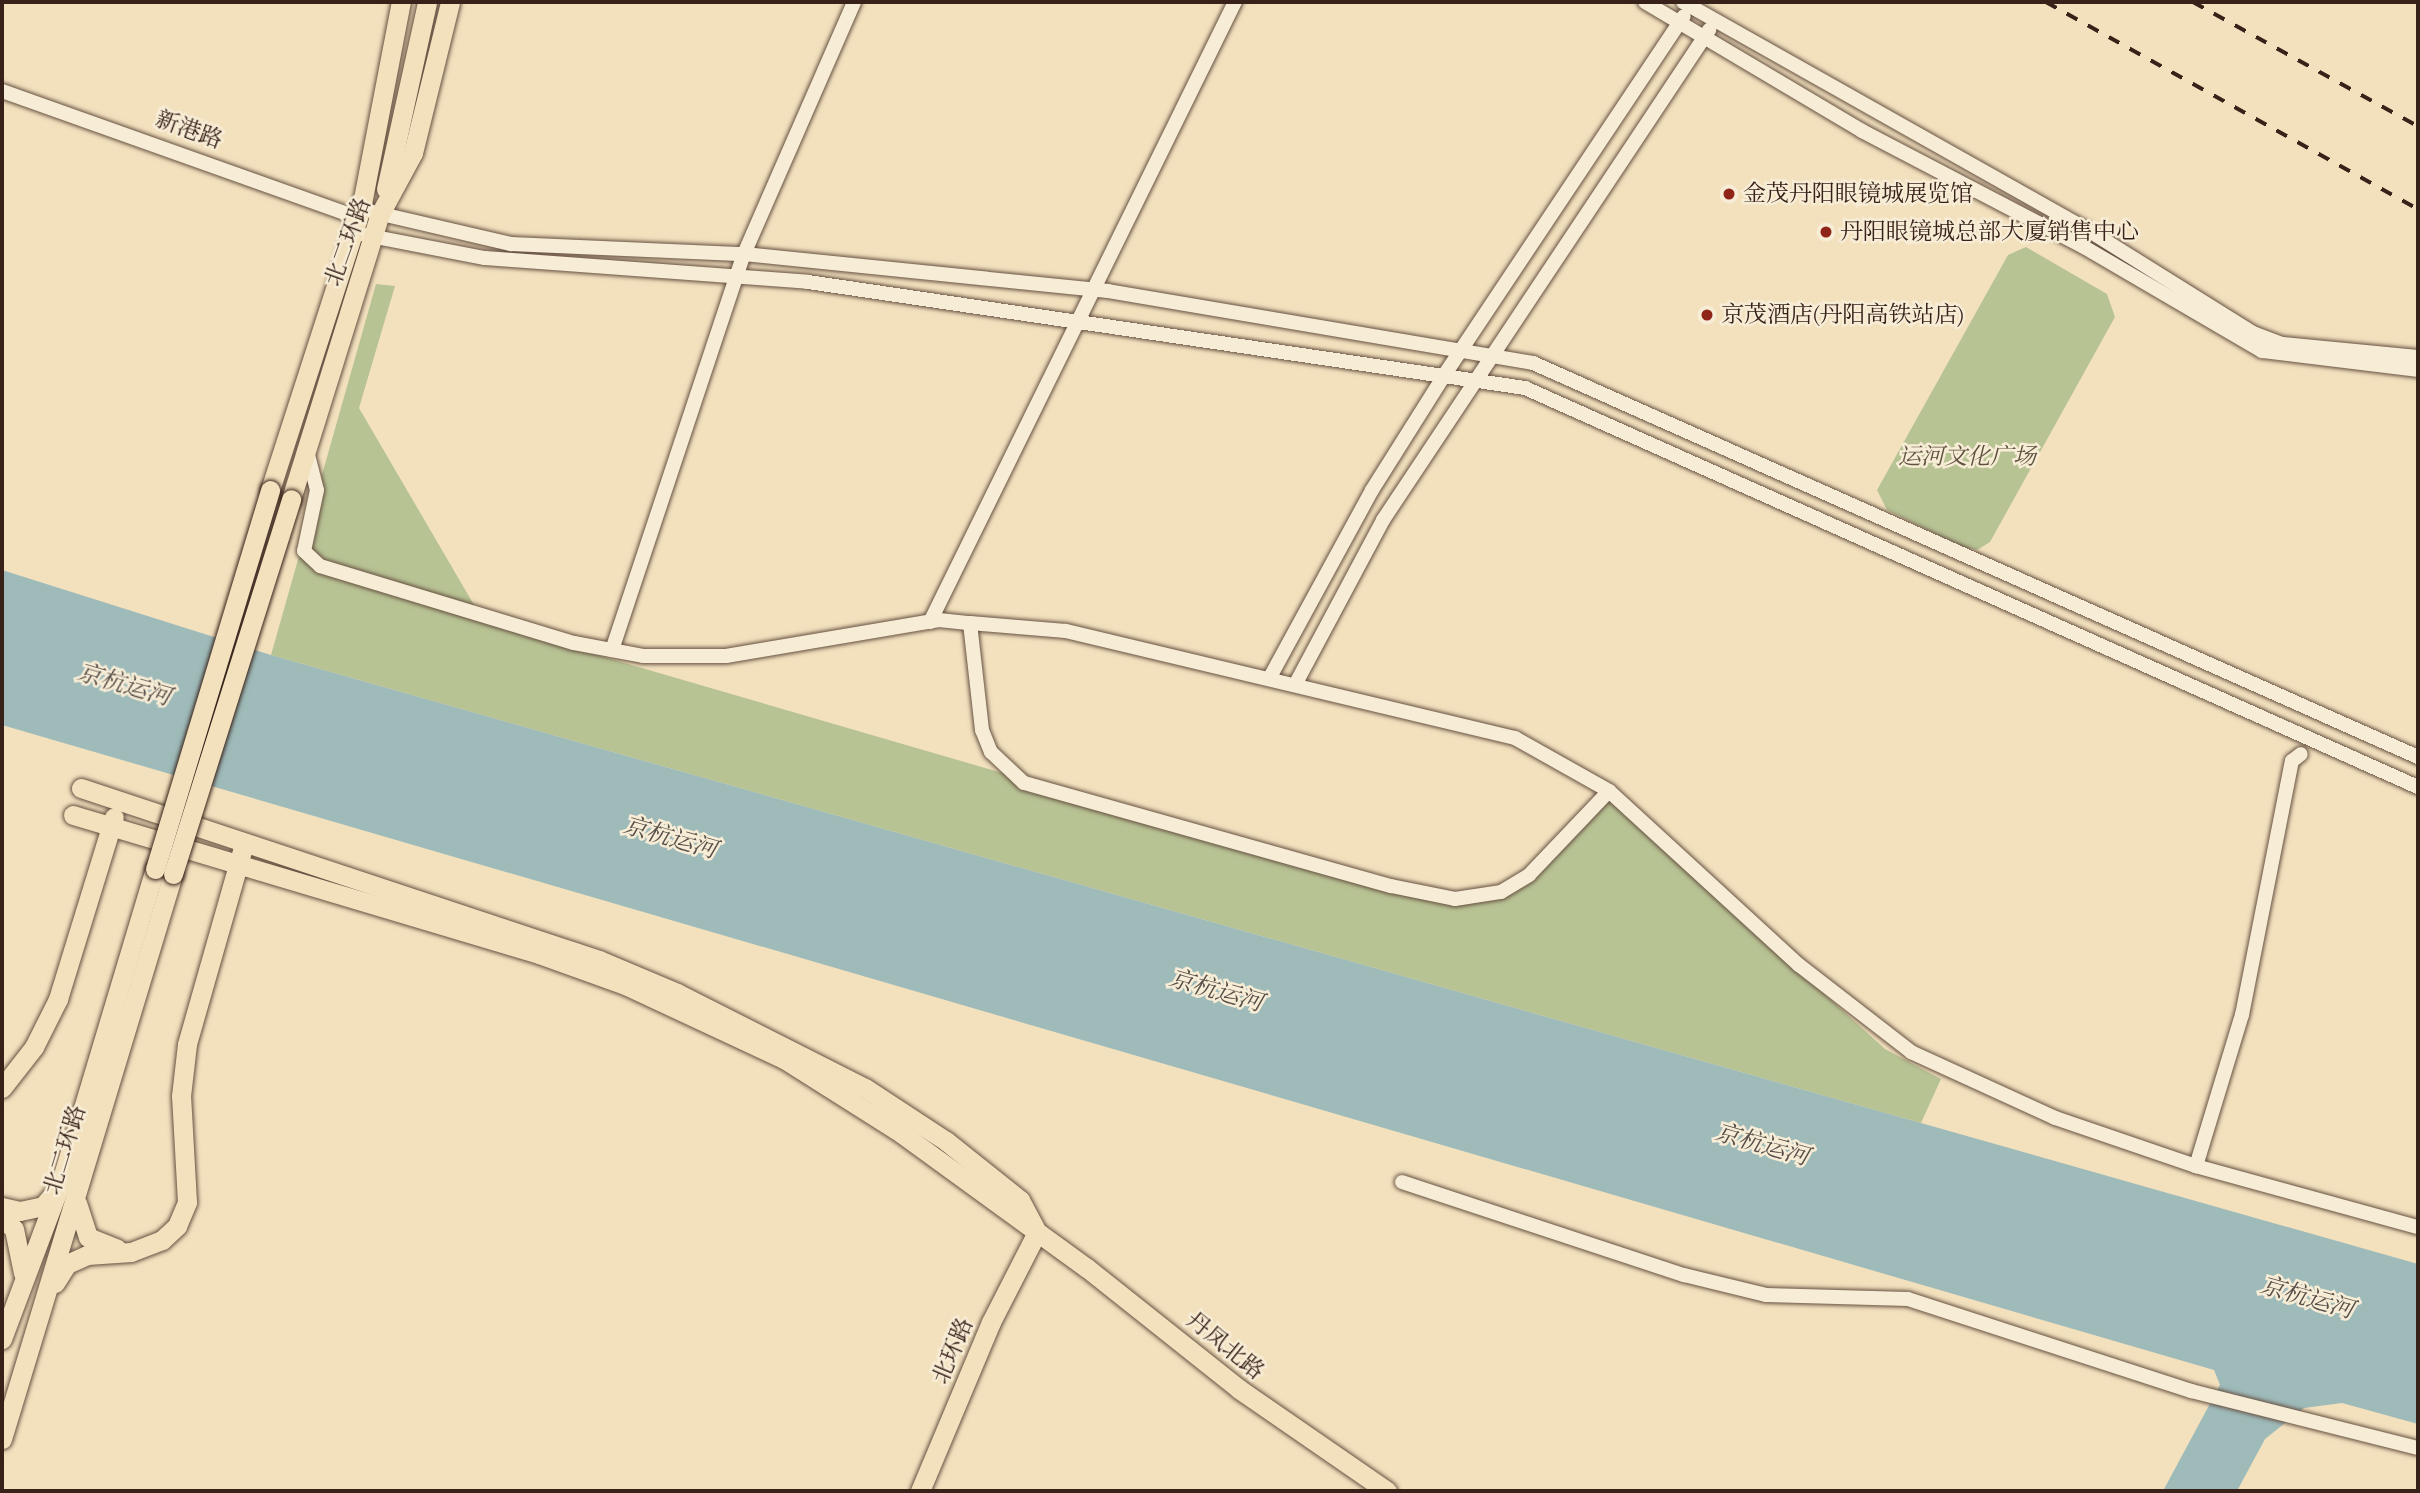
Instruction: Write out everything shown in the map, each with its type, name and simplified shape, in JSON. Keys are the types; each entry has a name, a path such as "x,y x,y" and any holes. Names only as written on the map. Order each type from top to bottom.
{"main road":[{"name":"北二环路","path":"164,872 306,447 365,222 401,2"},
{"path":"365,222 397,91 412,2"},
{"path":"365,222 427,2"},
{"name":"北二环路","path":"2,1439 50,1290 68,1191 164,872 270,490 365,222 413,153 450,2"},
{"path":"81,788 599,960 773,1038 946,1141 1020,1200 1037,1232"},
{"path":"2,1088 34,1046 58,999 118,801"},
{"name":"丹凤北路","path":"73,815 539,954 698,1018 819,1081 1037,1232 1239,1389 1387,1491"},
{"path":"50,1290 67,1265 87,1255 131,1252 162,1240 187,1202 181,1096 187,1044 244,843"},
{"name":"北二环路","path":"2,1339 23,1278 68,1191"},
{"path":"2,1207 20,1212 43,1206 68,1191 88,1237 131,1252"},
{"path":"2,1217 13,1228 23,1278"},
{"name":"北环路","path":"920,1491 991,1322 1037,1232"}],"street":[{"path":"612,650 744,254 853,2"},
{"path":"930,622 1088,289 1235,2"},
{"path":"1645,2 1862,131 2084,247 2262,351 2418,370"},
{"path":"1269,679 1372,491 1459,351 1680,22 1687,4 2096,235 2253,333 2282,344 2418,357"},
{"path":"1295,685 1383,520 1715,21"},
{"name":"新港路","path":"2,91 365,222"},
{"path":"365,222 512,244 744,254 1088,289 1533,363 2418,757"},
{"path":"365,222 485,258 737,278 1073,321 1445,374 1525,388 2418,787"},
{"path":"306,447 317,490 304,551 320,566 612,650 726,656 930,622 1034,624 1515,738 1609,791 1799,964 1912,1052 2055,1118 2196,1166 2418,1227"},
{"path":"970,623 982,730 991,752 1024,783 1368,880 1455,900 1501,892 1529,875 1609,791"},
{"path":"2196,1166 2242,1015 2292,761 2301,754"},
{"path":"1402,1182 1684,1275 1766,1295 1908,1299 2202,1394 2418,1448"}],"green space":[{"name":"运河文化广场","path":"2026,247 2107,294 2115,317 1990,542 1977,550 1962,547 1887,510 1877,490 2008,255"},
{"path":"376,284 395,286 359,408 484,622 1445,902 1499,900 1533,881 1610,800 1885,1049 1941,1079 1921,1123 271,655"}],"water":[{"name":"京杭运河","path":"2,570 271,655 2418,1264 2418,1424 2342,1403 2304,1408 2265,1439 2237,1491 2163,1491 2220,1385 2214,1370 2,725"}],"railway":[{"path":"2046,2 2418,209"},
{"path":"2193,2 2418,126"}],"place":[{"name":"金茂丹阳眼镜城展览馆","path":"1729,194"},
{"name":"丹阳眼镜城总部大厦销售中心","path":"1826,232"},
{"name":"京茂酒店(丹阳高铁站店)","path":"1707,315"}]}
